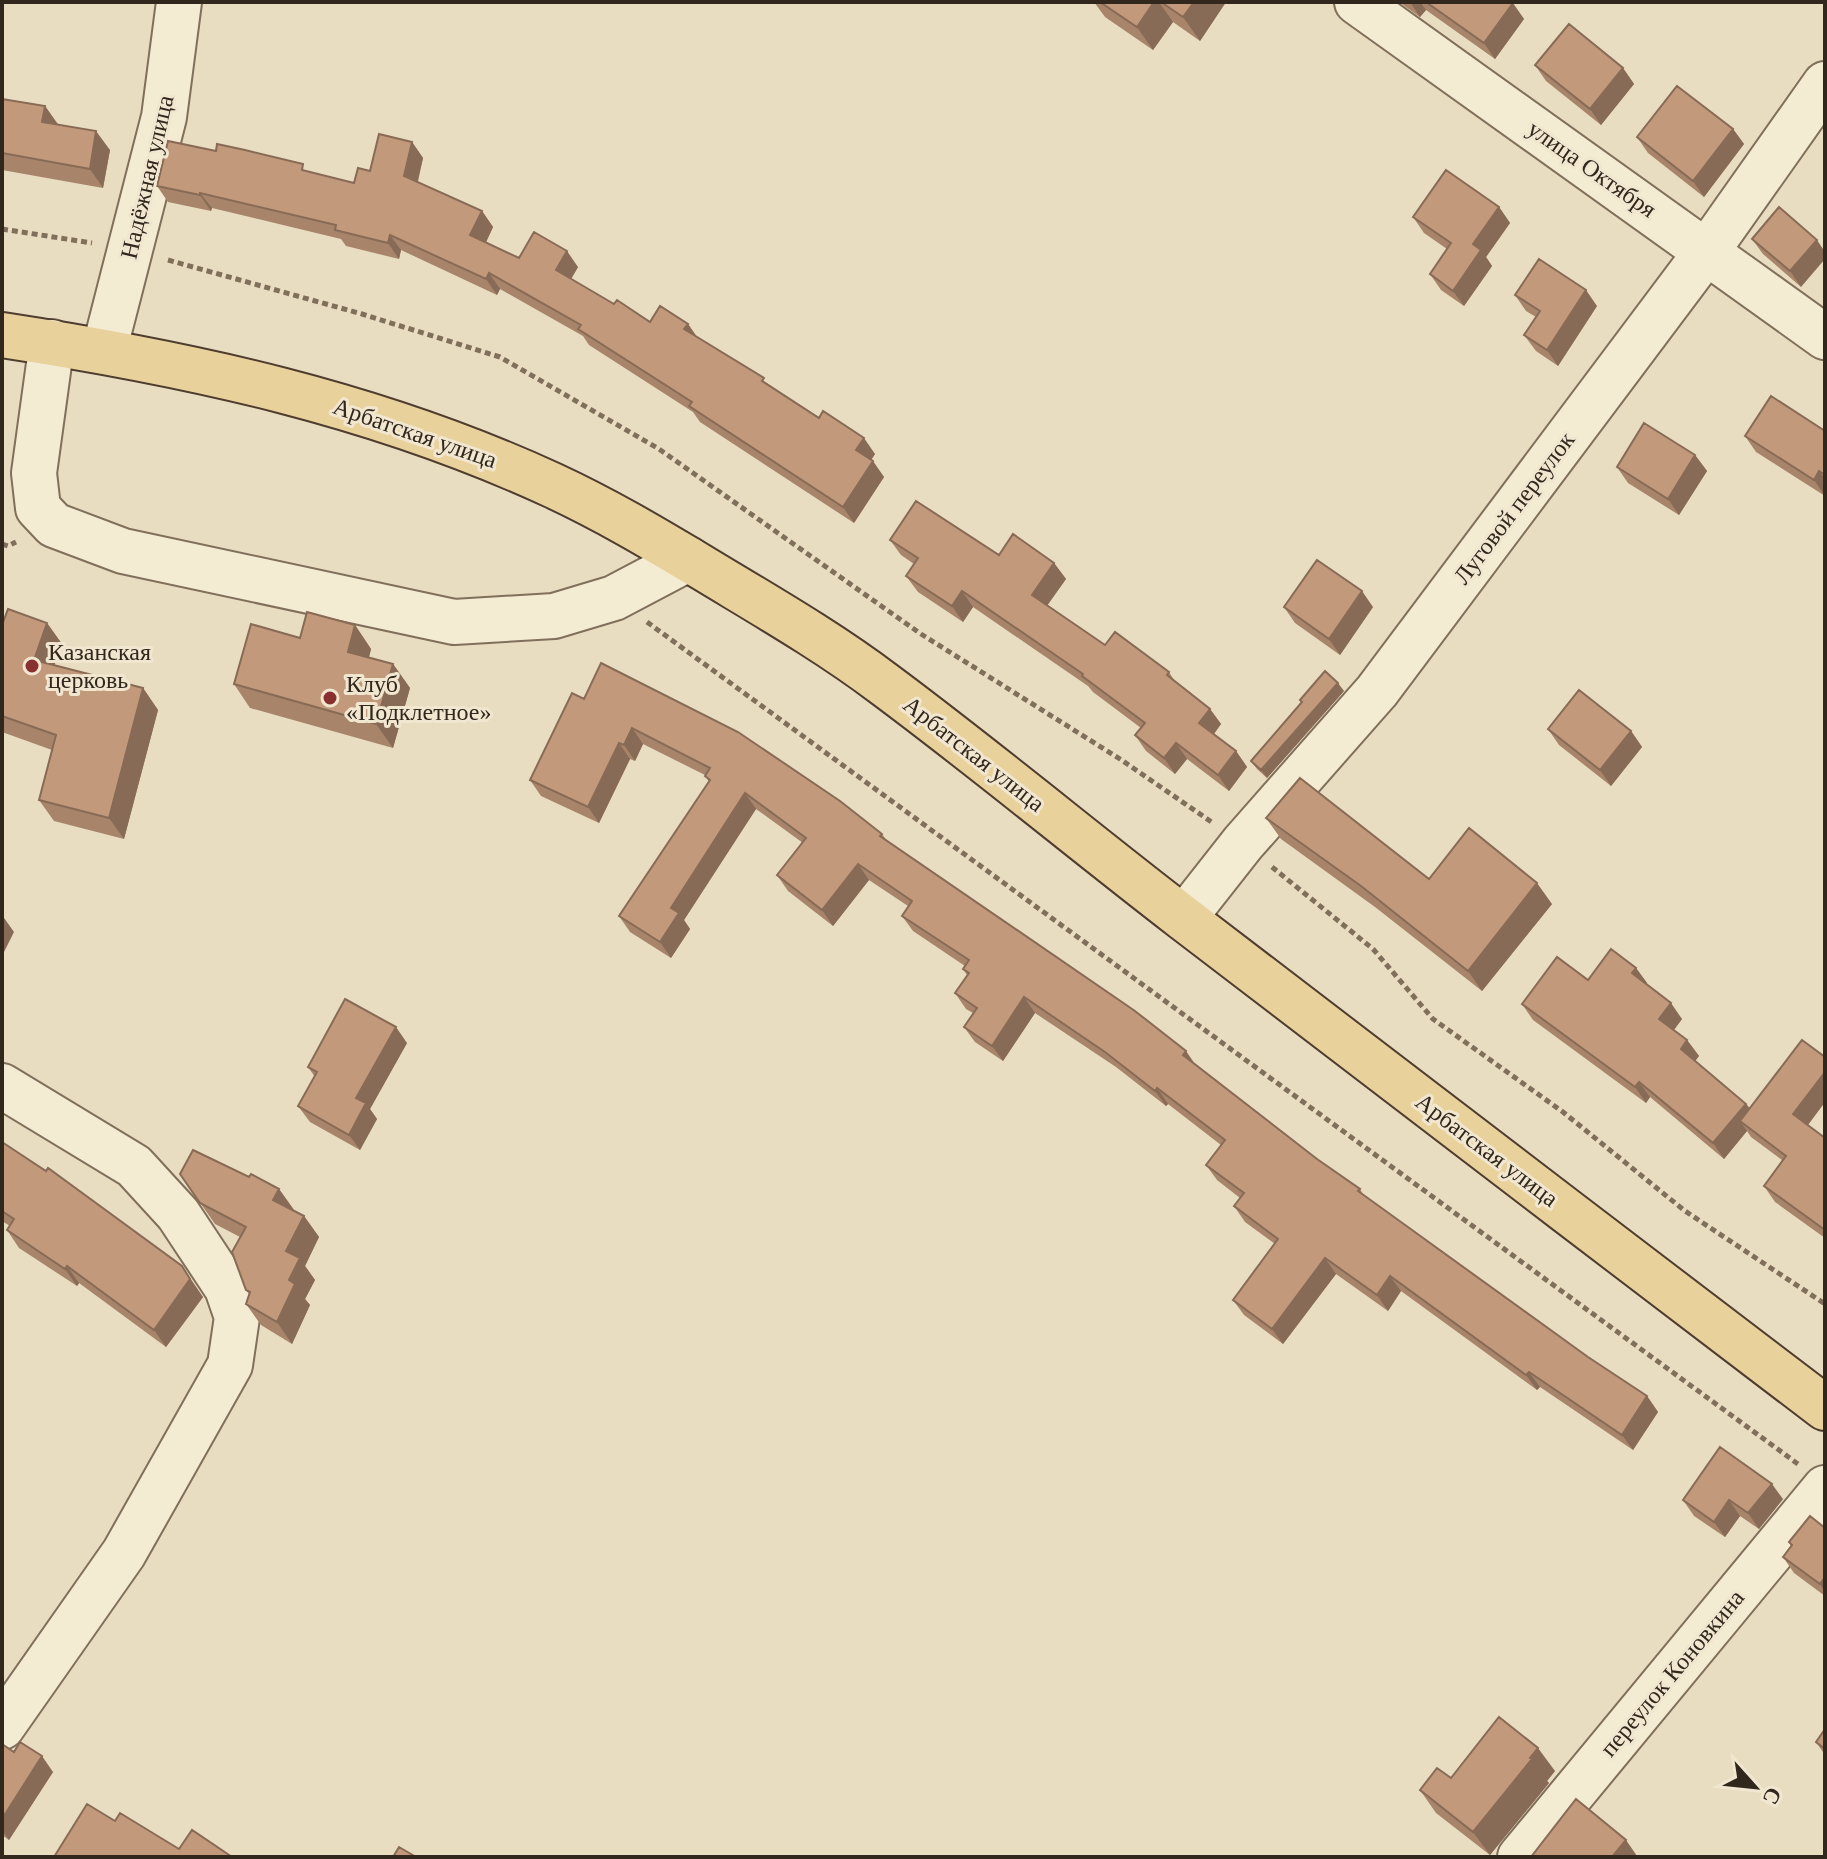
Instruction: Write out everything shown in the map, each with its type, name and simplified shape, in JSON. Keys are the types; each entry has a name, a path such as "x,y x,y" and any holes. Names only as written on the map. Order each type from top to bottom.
{"main road":[{"name":"Арбатская улица","path":"2,335 104,351 244,380 373,414 453,442 556,487 688,559 880,681 1184,918 1825,1408"}],"street":[{"name":"Надёжная улица","path":"104,351 164,117 179,2"},
{"name":"улица Октября","path":"1357,2 1825,337"},
{"name":"Луговой переулок","path":"1184,918 1243,843 1377,691 1707,251 1825,84"},
{"path":"52,342 34,473 38,508 54,525 123,551 454,622 554,616 614,598 688,559"},
{"path":"2,1086 134,1166 178,1214 227,1288 237,1317 230,1365 124,1553 2,1727"},
{"name":"переулок Коновкина","path":"1520,1857 1812,1476"}],"path":[{"path":"614,598 1812,1476"}],"building":[{"path":"1100,2 1154,2 1137,27"},
{"path":"1161,2 1194,2 1183,17"},
{"path":"1426,2 1511,2 1513,3 1484,43"},
{"path":"1569,24 1623,68 1590,109 1535,65"},
{"path":"1677,86 1733,129 1693,181 1637,137"},
{"path":"2,99 45,106 42,122 96,131 90,169 2,153"},
{"path":"379,134 412,142 404,176 482,211 470,235 519,258 534,232 567,251 556,270 614,304 617,300 650,322 660,306 688,324 684,329 764,378 762,381 819,418 823,411 864,438 856,450 873,461 843,507 689,406 692,402 578,329 581,325 489,273 486,279 390,235 388,243 335,230 336,225 157,186 168,141 216,151 217,144 245,150 303,164 302,170 354,183 358,168 370,171"},
{"path":"1446,170 1499,207 1473,244 1481,250 1453,291 1430,274 1451,243 1413,217"},
{"path":"1779,207 1817,240 1790,271 1752,239"},
{"path":"1539,259 1586,290 1547,350 1524,335 1540,311 1515,295"},
{"path":"1771,396 1825,431 1825,475 1819,471 1814,480 1745,436"},
{"path":"1644,423 1695,455 1668,499 1617,467"},
{"path":"916,501 999,555 1013,534 1054,563 1032,595 1105,645 1115,632 1169,672 1167,675 1210,709 1199,723 1236,751 1218,775 1176,743 1164,758 1135,735 1145,723 1083,674 962,591 952,606 906,576 918,558 890,540"},
{"path":"1317,560 1362,591 1329,639 1284,607"},
{"path":"8,609 47,623 34,660 143,688 109,818 39,800 56,735 2,716 2,625"},
{"name":"Клуб «Подклетное»","path":"307,612 355,625 348,652 393,664 376,724 234,684 251,624 300,638"},
{"path":"601,663 738,732 840,801 882,834 880,836 1135,1011 1186,1051 1183,1055 1360,1189 1358,1191 1647,1396 1622,1435 1529,1372 1526,1375 1390,1276 1377,1295 1325,1258 1272,1329 1233,1300 1278,1239 1234,1206 1244,1193 1206,1165 1225,1140 1157,1088 1155,1091 1105,1052 1024,997 992,1046 964,1027 977,1008 955,993 969,973 963,969 969,960 902,916 912,901 858,864 822,910 777,875 806,838 745,793 671,908 679,913 660,942 619,916 710,780 705,776 710,768 632,728 624,745 619,743 588,807 530,780 572,693 584,699"},
{"path":"1325,671 1338,683 1261,770 1251,761"},
{"path":"1579,690 1631,731 1600,770 1548,729"},
{"path":"1300,778 1429,879 1469,828 1537,883 1468,971 1361,886 1266,818"},
{"path":"1611,949 1636,968 1632,973 1671,1003 1659,1019 1687,1040 1681,1049 1746,1104 1713,1143 1639,1082 1635,1087 1522,1004 1557,957 1588,980"},
{"path":"345,999 396,1027 356,1098 366,1103 349,1135 298,1106 317,1072 308,1067"},
{"path":"1802,1040 1825,1057 1825,1072 1793,1114 1825,1138 1825,1230 1764,1186 1786,1156 1740,1121"},
{"path":"2,1142 46,1171 48,1168 182,1266 190,1279 154,1330 67,1266 65,1269 7,1230 14,1219 2,1211"},
{"path":"193,1150 279,1189 273,1200 304,1216 286,1251 300,1258 289,1280 295,1284 277,1322 246,1304 250,1292 246,1290 232,1252 246,1227 200,1203 180,1174"},
{"path":"1720,1447 1772,1484 1748,1513 1729,1500 1714,1522 1683,1500"},
{"path":"1810,1516 1825,1528 1825,1577 1820,1584 1783,1557 1792,1545 1789,1542"},
{"path":"1499,1717 1538,1748 1473,1832 1420,1790 1437,1768 1451,1778"},
{"path":"1825,1729 1825,1749 1816,1742"},
{"path":"20,1742 42,1756 2,1819 2,1744 14,1752"},
{"path":"1576,1799 1626,1840 1612,1857 1531,1857"},
{"path":"87,1804 115,1821 120,1813 179,1849 192,1830 232,1857 54,1857"},
{"path":"399,1847 416,1857 393,1857"}],"place":[{"name":"Казанская церковь","path":"32,666"},
{"name":"Клуб «Подклетное»","path":"330,698"}]}
